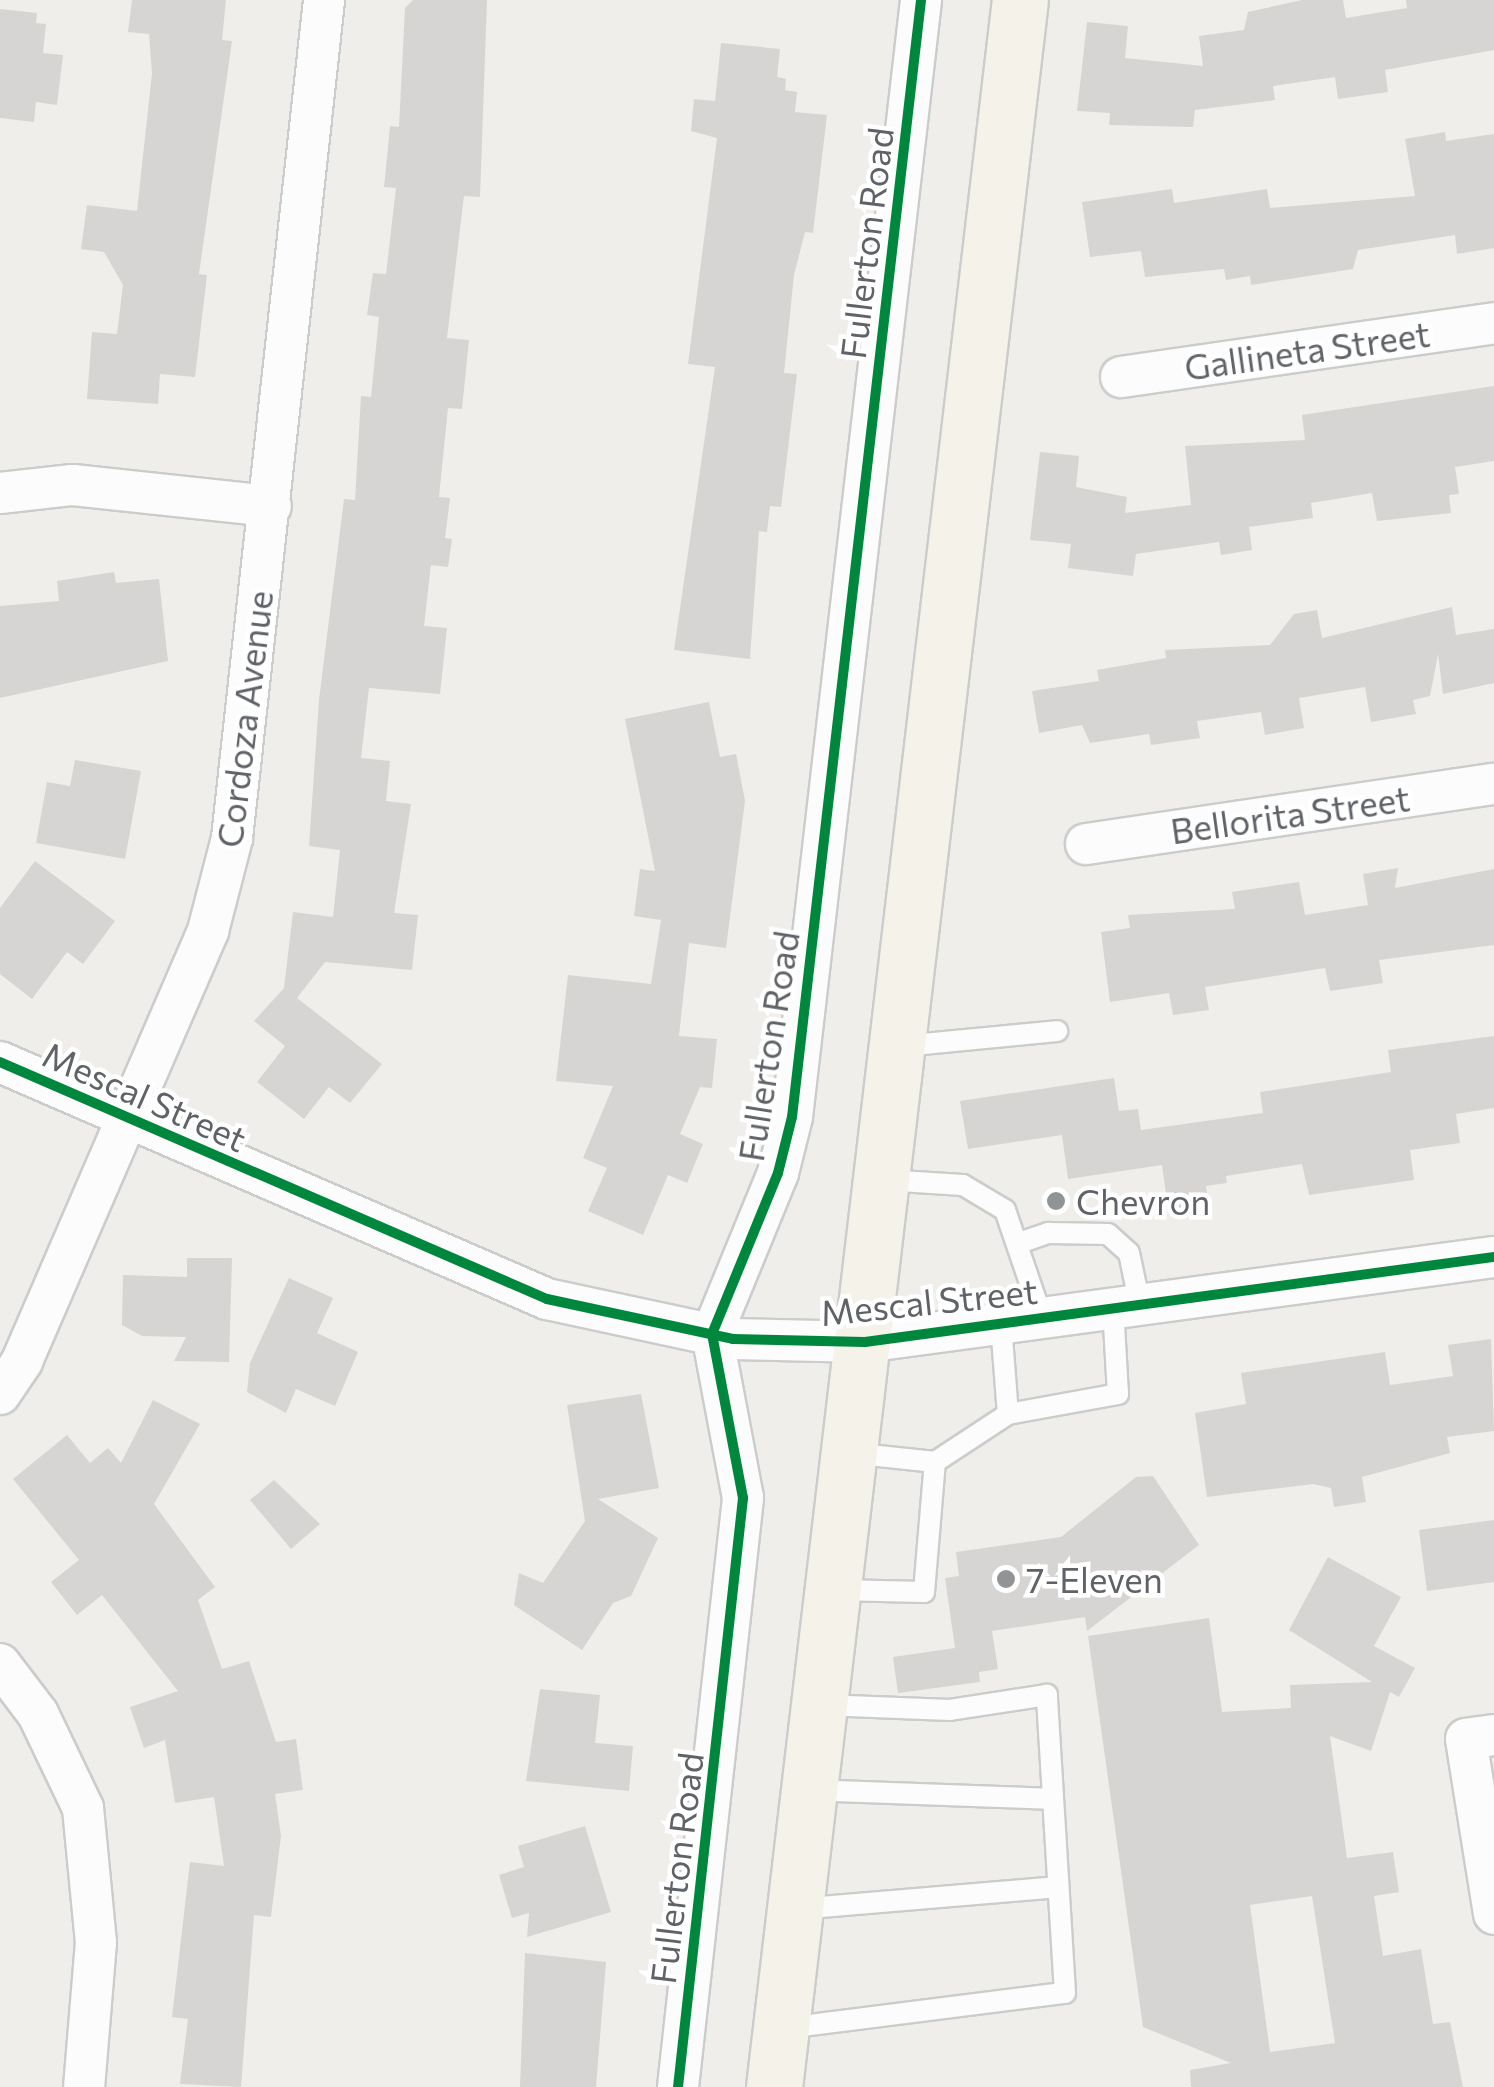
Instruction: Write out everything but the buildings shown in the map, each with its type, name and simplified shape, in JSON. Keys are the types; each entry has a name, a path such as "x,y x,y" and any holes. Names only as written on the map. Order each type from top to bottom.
{"main road":[{"path":"774,2087 900,1046 1020,0"}],"street":[{"name":"Cordoza Avenue","path":"0,1394 128,1120 208,931 232,838 324,0"},
{"name":"Fullerton Road","path":"678,2087 743,1498 712,1334 778,1174 792,1117 921,0"},
{"name":"Gallineta Street","path":"1121,378 1494,323"},
{"path":"0,493 73,485 271,506"},
{"name":"Bellorita Street","path":"1086,844 1494,784"},
{"name":"Mescal Street","path":"0,1062 546,1299 712,1334 865,1342 1494,1257"},
{"path":"0,1664 38,1714 83,1808 96,1942 84,2087"},
{"path":"1480,1737 1494,1914"}],"lane":[{"path":"900,1046 1057,1031"},
{"path":"884,1180 983,1193 1005,1210 1022,1242 1042,1318"},
{"path":"852,1453 935,1462 1008,1414 1118,1394 1129,1253 1108,1234 1048,1233 1022,1242"},
{"path":"1001,1324 1008,1414"},
{"path":"834,1590 924,1592 935,1462"},
{"path":"781,2028 1064,1993 1047,1695 950,1710 820,1705"},
{"path":"809,1790 1053,1799"},
{"path":"796,1910 1058,1887"}],"cycle path":[{"path":"678,2087 743,1498 712,1334 778,1173 792,1117 921,0"},
{"path":"0,1062 547,1299 733,1339 865,1342 1494,1257"}],"place":[{"name":"Chevron","path":"1056,1201"},
{"name":"7-Eleven","path":"1006,1579"}]}
